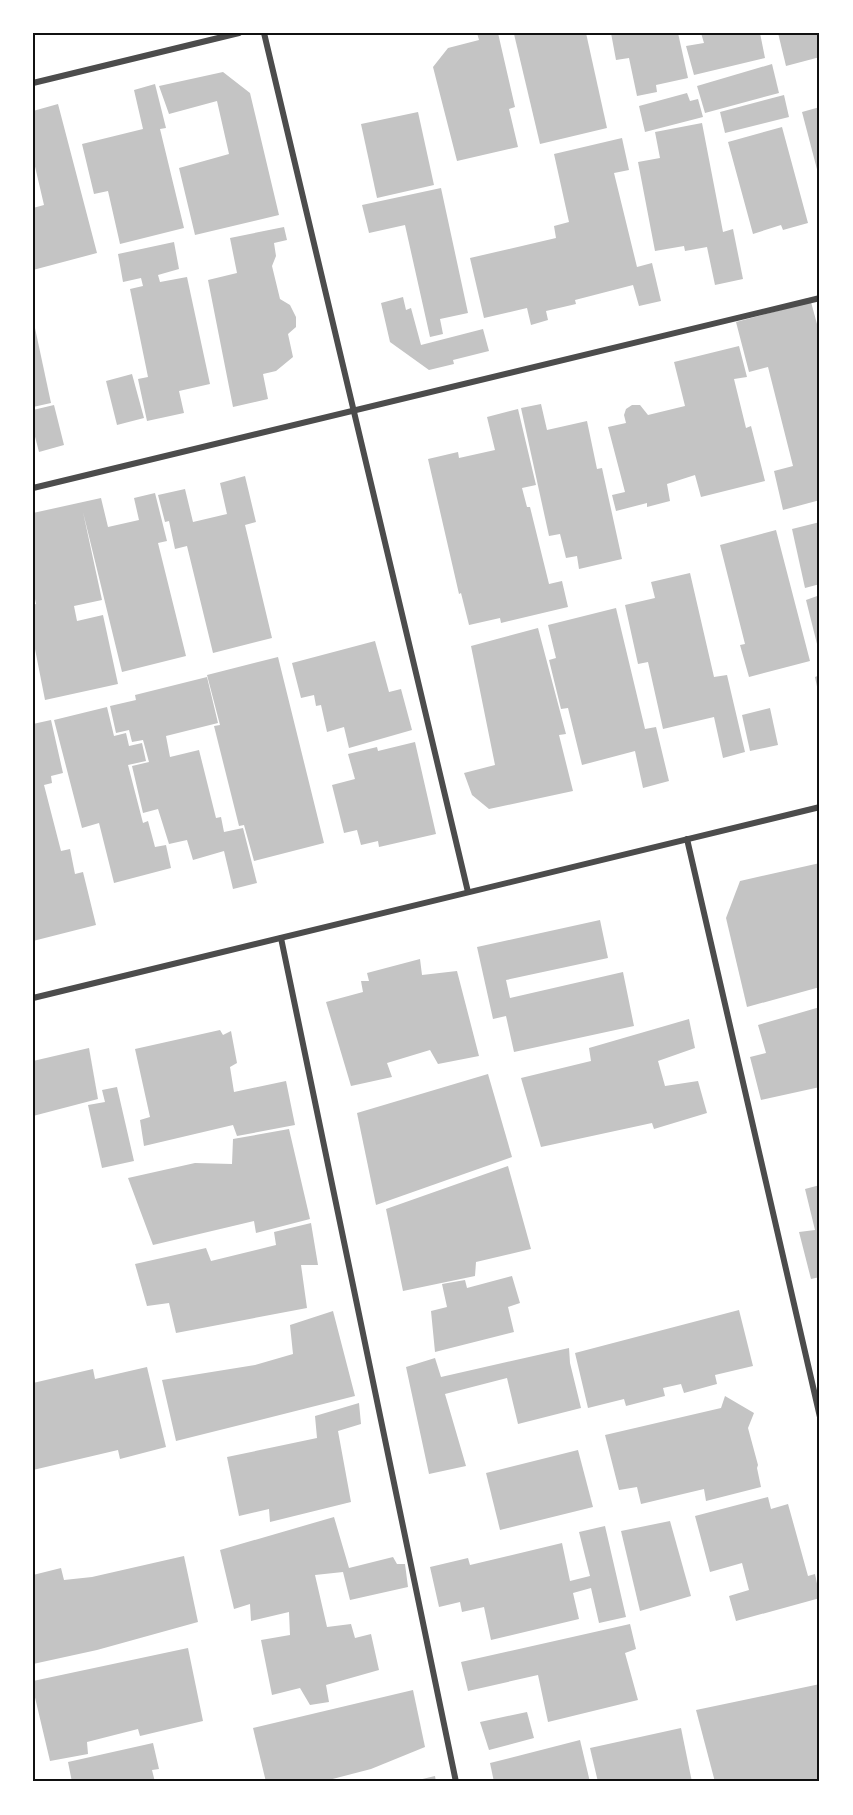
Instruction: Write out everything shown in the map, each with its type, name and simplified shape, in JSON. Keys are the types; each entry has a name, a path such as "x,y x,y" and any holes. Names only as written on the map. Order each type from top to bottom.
{"street":[{"path":"33,83 239,33"},
{"path":"264,33 468,892"},
{"path":"33,488 820,298"},
{"path":"33,998 820,807"},
{"path":"687,839 820,1417"},
{"path":"281,938 456,1782"}],"building":[{"path":"477,33 498,33 515,107 509,109 518,147 457,161 433,67 448,48 479,40"},
{"path":"586,33 607,128 540,144 514,34"},
{"path":"611,33 678,33 688,78 656,85 657,92 637,96 629,58 616,60"},
{"path":"701,33 760,33 765,58 694,75 686,46 704,43"},
{"path":"778,33 820,33 820,57 786,66"},
{"path":"772,64 779,93 705,113 697,86"},
{"path":"223,72 250,93 279,215 195,235 179,168 229,154 217,101 169,114 159,86"},
{"path":"155,84 166,128 160,129 184,228 120,244 108,191 94,194 82,144 143,129 134,90"},
{"path":"687,93 690,101 698,99 703,117 645,132 639,106"},
{"path":"784,95 789,117 725,133 720,112"},
{"path":"58,104 97,253 33,270 33,208 44,205 33,158 33,111"},
{"path":"820,107 820,177 819,177 802,112"},
{"path":"418,112 434,185 377,198 361,124"},
{"path":"702,123 723,232 733,229 743,279 715,285 707,247 685,251 684,246 655,251 638,162 660,158 655,132"},
{"path":"782,127 808,223 783,230 781,225 753,234 728,142"},
{"path":"622,138 629,170 614,173 637,267 652,263 661,301 639,306 633,285 575,300 576,304 546,311 548,320 531,325 527,308 484,318 470,258 556,238 554,226 569,222 554,154"},
{"path":"441,188 468,313 440,319 443,334 430,337 405,225 369,233 362,205"},
{"path":"284,227 287,240 274,243 276,256 272,266 280,299 290,305 296,317 296,327 288,334 293,357 276,371 263,374 268,399 233,407 208,280 237,273 230,238"},
{"path":"174,242 179,269 158,275 160,282 187,277 210,384 179,391 184,413 147,421 138,379 148,377 130,289 143,286 141,278 123,282 118,254"},
{"path":"403,297 406,310 411,308 421,345 483,329 489,351 453,360 454,364 429,370 390,342 381,303"},
{"path":"811,302 820,335 820,500 783,510 774,471 793,466 768,367 749,372 736,322"},
{"path":"33,328 35,328 51,403 33,407"},
{"path":"739,346 747,377 734,379 746,428 751,426 765,481 701,497 695,475 667,484 670,501 647,507 647,503 616,511 612,495 625,492 608,427 626,423 624,415 626,409 632,405 640,405 648,415 685,406 674,362"},
{"path":"132,374 144,418 117,425 106,381"},
{"path":"541,404 547,430 587,421 597,469 602,468 622,559 579,569 577,556 566,558 560,534 549,536 521,408"},
{"path":"54,405 64,445 39,452 33,429 33,410"},
{"path":"518,409 536,485 522,488 527,507 530,507 549,584 562,581 568,607 501,623 500,618 469,625 461,593 459,594 428,459 458,452 459,458 495,450 487,417"},
{"path":"245,476 256,522 245,525 272,638 213,653 187,546 175,549 169,521 165,522 158,495 185,489 193,522 227,514 220,483"},
{"path":"155,493 167,541 158,543 186,656 122,672 83,512 102,600 74,606 77,621 103,615 118,684 45,700 35,649 33,650 33,605 36,604 33,589 33,513 101,498 108,527 139,520 134,498"},
{"path":"820,522 820,584 805,588 792,529"},
{"path":"776,530 810,661 749,677 740,645 745,644 720,545"},
{"path":"690,573 714,677 727,675 745,752 723,758 714,717 663,729 648,662 638,664 625,605 655,598 651,582"},
{"path":"820,595 820,652 819,652 806,600"},
{"path":"616,608 645,729 656,727 669,781 643,788 635,751 582,765 568,708 561,709 549,660 556,658 548,625"},
{"path":"538,628 566,734 559,735 573,791 489,809 472,795 464,773 495,765 471,646"},
{"path":"375,641 389,692 401,689 412,730 349,748 344,727 327,732 321,705 316,706 314,695 301,698 292,663"},
{"path":"278,657 324,843 254,861 244,825 239,826 214,726 220,725 207,675"},
{"path":"820,675 820,696 819,696 815,677"},
{"path":"207,677 218,723 166,736 170,757 199,750 216,818 221,817 224,832 243,828 257,883 233,889 224,851 193,860 187,840 169,844 158,809 143,813 132,766 149,762 143,740 132,742 129,730 116,733 110,706 136,700 135,695"},
{"path":"107,707 114,736 126,733 129,746 142,743 146,761 128,765 143,823 148,821 155,847 166,845 171,868 114,883 99,823 82,828 54,720"},
{"path":"770,708 778,745 750,751 742,715"},
{"path":"51,720 63,773 51,776 52,783 44,785 61,851 70,849 75,874 83,872 96,925 33,941 33,724"},
{"path":"415,742 436,834 379,847 378,841 361,845 357,830 344,833 332,785 355,779 348,754 377,747 378,751"},
{"path":"820,863 820,987 747,1007 726,918 740,881"},
{"path":"600,920 608,958 506,980 510,998 623,972 634,1026 514,1052 506,1016 493,1019 477,947"},
{"path":"420,959 422,975 457,971 479,1056 438,1064 430,1050 387,1063 392,1077 351,1086 326,1002 363,992 361,981 369,981 367,973"},
{"path":"820,1007 820,1087 761,1100 750,1057 766,1053 758,1025"},
{"path":"689,1019 695,1048 658,1061 665,1086 698,1081 707,1113 654,1129 652,1123 541,1147 521,1078 591,1061 589,1048"},
{"path":"220,1030 223,1035 231,1031 237,1063 230,1067 234,1092 286,1081 295,1125 237,1136 233,1125 144,1146 140,1120 150,1117 135,1049"},
{"path":"89,1048 98,1099 33,1116 33,1061"},
{"path":"488,1074 512,1157 376,1205 357,1113"},
{"path":"117,1087 134,1161 102,1168 88,1105 105,1102 102,1090"},
{"path":"289,1129 310,1219 256,1233 254,1221 153,1245 128,1178 195,1163 232,1164 233,1139"},
{"path":"508,1166 531,1249 476,1262 475,1276 403,1291 386,1209"},
{"path":"820,1185 820,1277 811,1279 799,1232 815,1230 805,1189"},
{"path":"311,1223 318,1265 301,1265 307,1308 176,1333 169,1303 147,1306 135,1264 206,1248 211,1261 276,1245 274,1232"},
{"path":"512,1276 520,1303 508,1307 514,1332 435,1352 431,1311 447,1307 442,1284 465,1280 467,1288"},
{"path":"739,1310 753,1366 715,1375 717,1384 684,1393 681,1384 663,1388 665,1396 626,1406 624,1399 588,1408 575,1353"},
{"path":"333,1311 355,1396 176,1441 162,1380 255,1365 293,1354 290,1325"},
{"path":"569,1348 570,1363 581,1408 518,1424 507,1378 445,1394 466,1466 429,1474 406,1367 435,1358 441,1377"},
{"path":"147,1367 166,1447 120,1459 118,1450 33,1470 33,1383 93,1369 95,1379"},
{"path":"725,1396 754,1413 748,1428 758,1465 761,1487 706,1501 704,1489 641,1504 637,1487 619,1490 605,1435 721,1408"},
{"path":"359,1403 361,1424 338,1431 351,1502 270,1522 269,1509 239,1516 227,1457 317,1438 315,1416"},
{"path":"578,1450 593,1507 500,1530 486,1473"},
{"path":"768,1497 771,1509 788,1504 808,1576 815,1574 820,1598 736,1621 729,1596 749,1590 742,1563 710,1572 695,1516"},
{"path":"334,1517 349,1568 393,1557 397,1564 405,1564 408,1587 350,1600 343,1572 315,1575 327,1627 351,1624 355,1638 371,1634 379,1670 326,1685 329,1702 310,1705 300,1688 272,1695 261,1640 290,1635 289,1612 251,1621 250,1604 234,1609 220,1550"},
{"path":"670,1521 691,1596 640,1611 621,1531"},
{"path":"605,1526 626,1617 599,1623 591,1588 573,1593 579,1619 491,1640 484,1607 462,1612 460,1602 439,1607 430,1567 468,1558 470,1565 562,1543 570,1581 590,1576 579,1532"},
{"path":"184,1556 198,1622 97,1650 33,1664 33,1575 61,1568 64,1580 92,1577"},
{"path":"630,1624 636,1649 625,1653 638,1700 548,1722 538,1675 468,1691 461,1662"},
{"path":"188,1648 203,1721 140,1736 138,1729 87,1742 88,1754 50,1761 33,1681"},
{"path":"820,1684 820,1782 715,1782 696,1710"},
{"path":"413,1690 425,1747 371,1769 321,1782 266,1782 253,1728"},
{"path":"527,1712 534,1738 489,1750 480,1722"},
{"path":"681,1728 692,1782 598,1782 590,1748"},
{"path":"580,1740 590,1782 494,1782 490,1763"},
{"path":"153,1743 159,1769 152,1770 155,1782 72,1782 68,1762"},
{"path":"435,1776 436,1782 414,1782 414,1781"}]}
